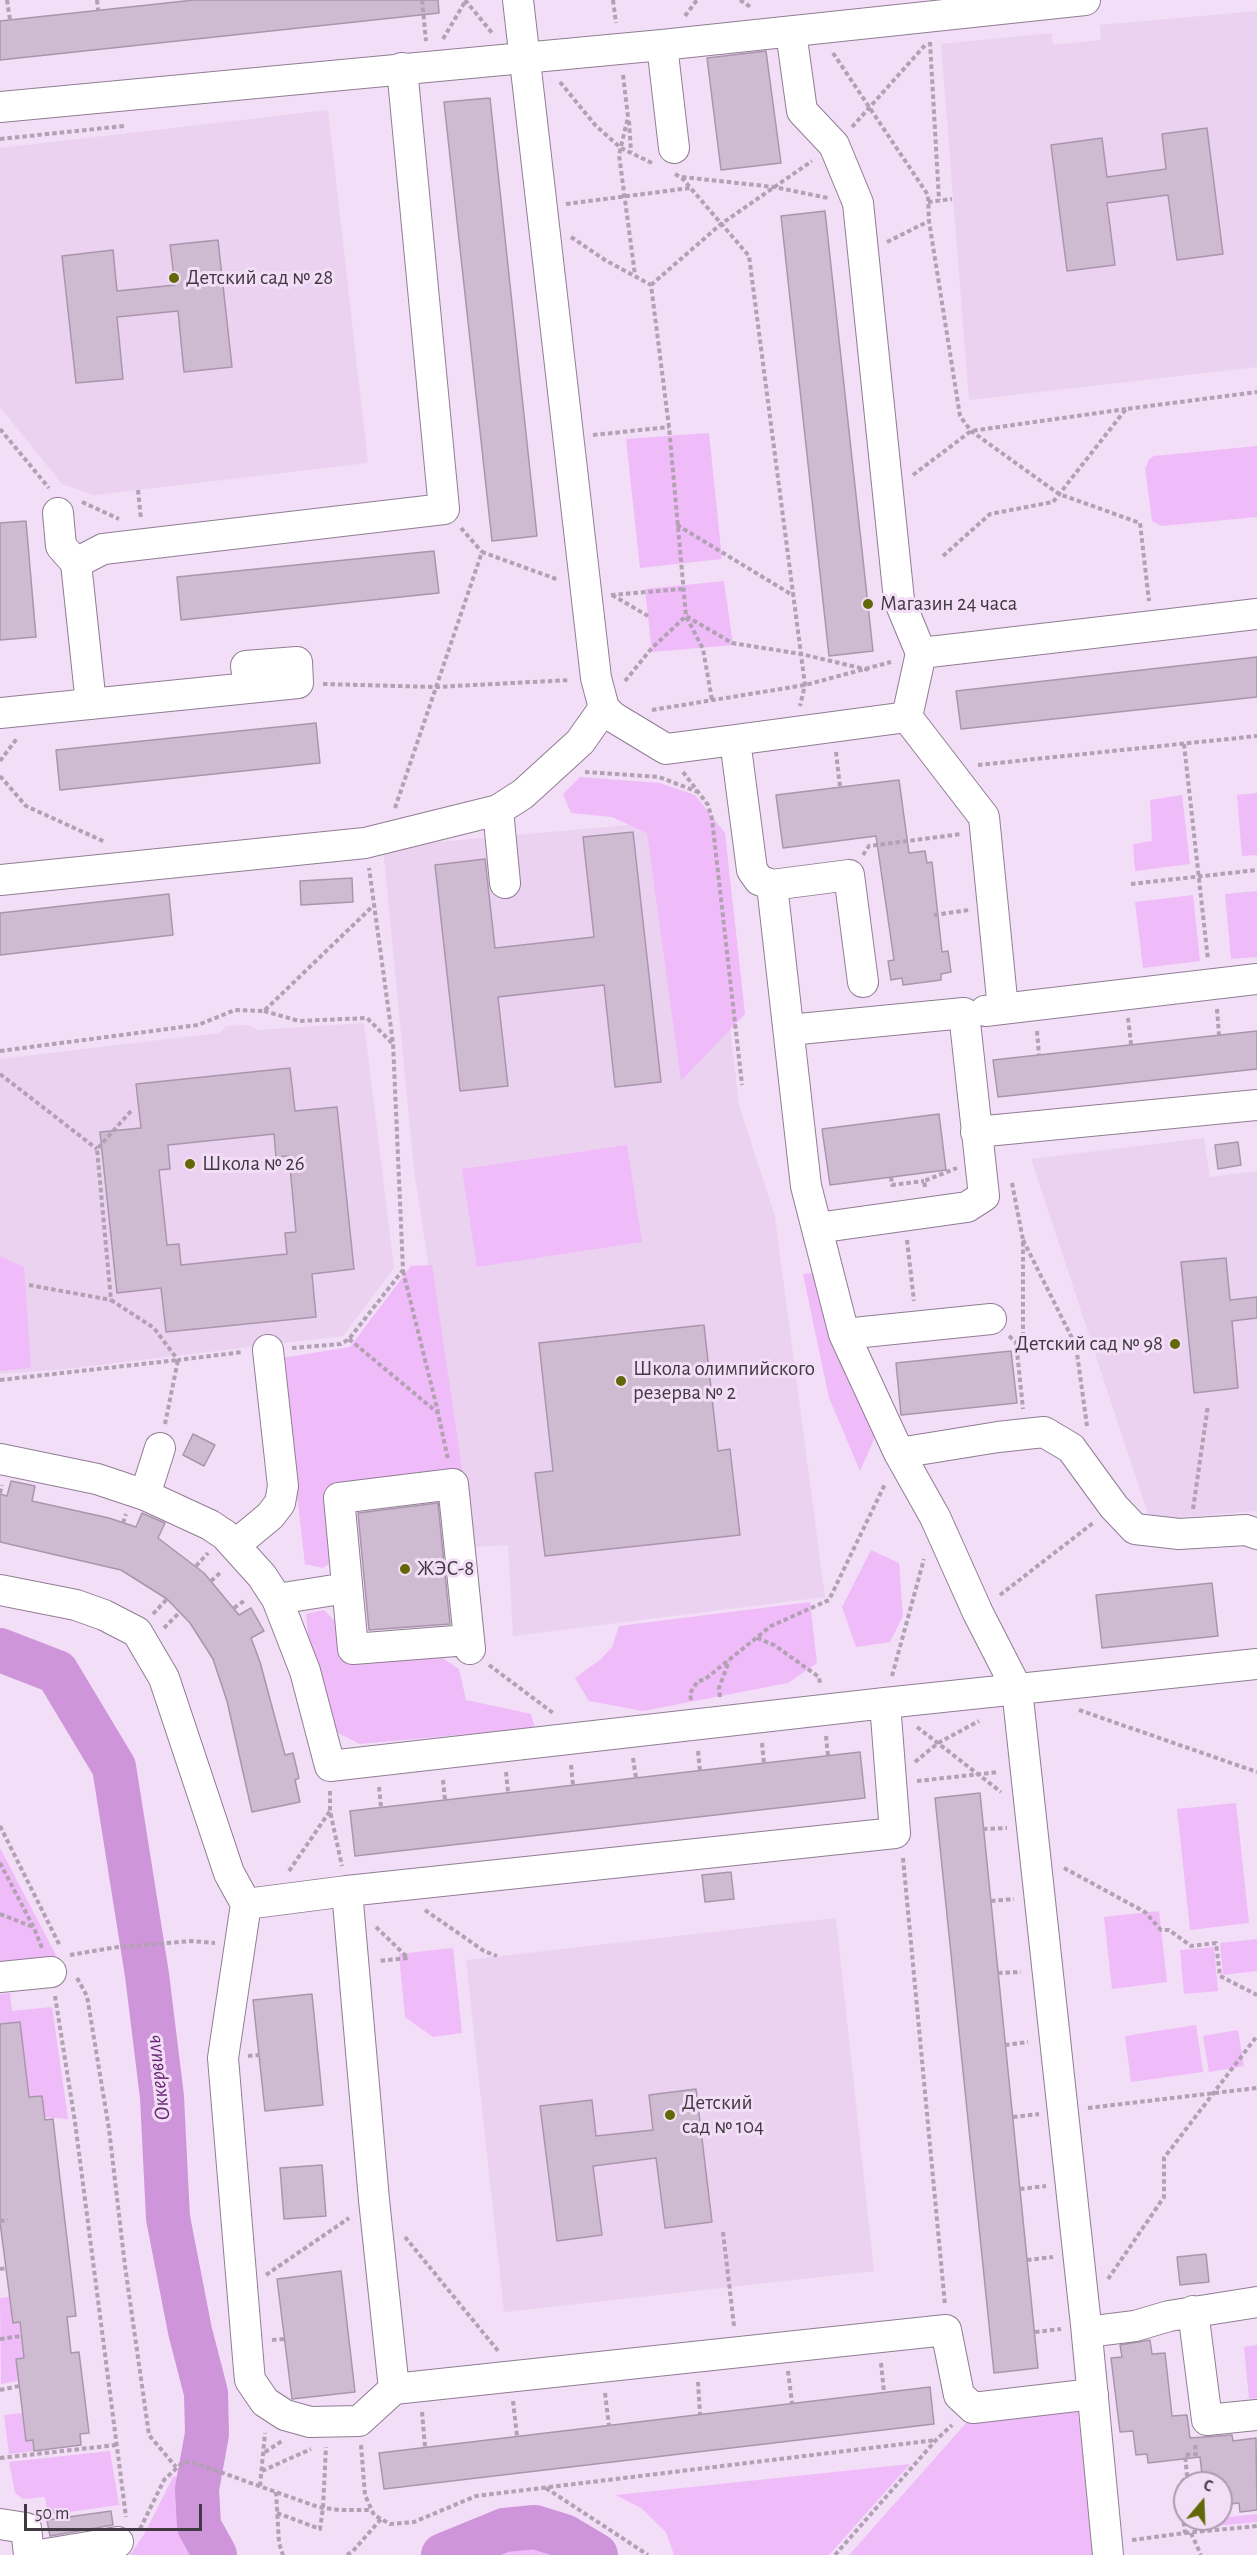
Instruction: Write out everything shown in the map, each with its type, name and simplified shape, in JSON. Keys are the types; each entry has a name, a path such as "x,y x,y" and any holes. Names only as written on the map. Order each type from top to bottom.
{"lane":[{"path":"518,0 542,207 599,593 596,678 608,712 666,749 907,717"},
{"path":"0,107 525,56 662,45 1085,0"},
{"path":"804,30 802,111 834,145 858,203 899,600 921,653 907,717"},
{"path":"662,45 669,163"},
{"path":"76,563 103,549 444,509 415,67"},
{"path":"61,499 61,546 76,563 91,704"},
{"path":"921,653 1257,614"},
{"path":"0,713 298,683"},
{"path":"0,880 375,840 498,810 523,794 580,742 608,712"},
{"path":"907,717 984,817 1003,1009"},
{"path":"735,740 752,870 759,880 772,885 849,875 863,982"},
{"path":"498,810 505,883"},
{"path":"772,885 806,1186 844,1334 899,1453 935,1517 1017,1694 1087,2332 1108,2549"},
{"path":"789,1030 1003,1009 1257,980"},
{"path":"817,1228 967,1206 984,1196 964,1013"},
{"path":"977,1145 1257,1105"},
{"path":"844,1334 991,1319"},
{"path":"235,1545 270,1516 280,1503 283,1486 268,1350"},
{"path":"899,1453 1044,1432 1071,1448 1114,1507 1136,1529 1179,1534 1246,1530 1257,1534"},
{"path":"145,1495 160,1448"},
{"path":"0,1459 97,1479 145,1495 210,1526 235,1545 262,1575 277,1599 304,1671 330,1766 885,1703 1017,1694 1257,1664"},
{"path":"453,1484 469,1645 353,1648 347,1588 339,1498 453,1484"},
{"path":"277,1599 347,1588"},
{"path":"0,1590 76,1605 104,1615 137,1632 164,1678 229,1873 257,1903"},
{"path":"257,1903 347,1891 895,1833 889,1783 885,1703"},
{"path":"347,1891 374,2200 407,2387"},
{"path":"257,1903 223,2058 250,2380 265,2402 285,2415 310,2422 359,2421 407,2387 946,2330 959,2395 973,2408 1093,2394"},
{"path":"0,1977 64,1974"},
{"path":"1087,2332 1135,2326 1193,2311 1257,2302"},
{"path":"1193,2311 1207,2420 1257,2415"},
{"path":"0,2524 26,2528 29,2555"},
{"path":"40,2555 128,2537"}],"path":[{"path":"7,0 10,20"},
{"path":"97,0 98,10"},
{"path":"415,67 422,0"},
{"path":"415,67 466,0 621,148 669,163 749,256 805,685 793,732"},
{"path":"804,30 870,109 928,195 929,221 960,416 971,431 1059,494 1140,523 1152,626"},
{"path":"651,285 721,224 834,145 870,109 930,40 940,38"},
{"path":"930,40 939,200"},
{"path":"620,49 631,153"},
{"path":"628,117 619,155 635,276"},
{"path":"0,139 124,126"},
{"path":"682,178 774,187 858,203"},
{"path":"542,207 690,188"},
{"path":"928,202 952,199"},
{"path":"863,254 929,221"},
{"path":"605,260 651,285"},
{"path":"651,285 669,427 682,589 686,616 703,649 712,700"},
{"path":"888,493 971,431 1256,393"},
{"path":"943,556 990,514 1053,502 1126,409"},
{"path":"625,432 669,427"},
{"path":"0,429 61,499 121,520"},
{"path":"677,525 794,597"},
{"path":"453,1484 403,1270 393,1043 375,904 375,840 436,687 482,552 599,593 648,616"},
{"path":"645,592 682,589"},
{"path":"686,616 732,643 801,654 869,670"},
{"path":"608,712 651,649 686,616"},
{"path":"608,712 712,700 805,685 869,670 921,653"},
{"path":"298,683 436,687 596,678"},
{"path":"833,726 840,787"},
{"path":"947,768 1257,736"},
{"path":"1184,744 1210,985"},
{"path":"666,749 708,805 712,819 742,1085"},
{"path":"580,772 659,777 698,792"},
{"path":"0,776 26,806 106,843"},
{"path":"876,845 985,831"},
{"path":"1131,884 1257,870"},
{"path":"264,1011 375,904"},
{"path":"934,915 993,907"},
{"path":"0,1051 198,1025 235,1010 264,1011 299,1021 368,1018 393,1043"},
{"path":"0,1074 97,1149 111,1300"},
{"path":"97,1149 131,1111"},
{"path":"891,1177 892,1185 924,1181 977,1145"},
{"path":"1010,1173 1023,1240 1023,1340 1016,1342"},
{"path":"916,1327 916,1214 924,1181"},
{"path":"1023,1240 1076,1346 1088,1435"},
{"path":"0,1380 341,1344 350,1339 403,1270"},
{"path":"29,1285 111,1300 154,1328 178,1360 160,1448"},
{"path":"991,1319 1016,1342 1023,1411 1014,1412"},
{"path":"350,1339 438,1413"},
{"path":"1192,1517 1208,1405"},
{"path":"690,1693 698,1681 704,1680 771,1626 829,1600 899,1453"},
{"path":"978,1612 1114,1507"},
{"path":"935,1517 885,1703 979,1775"},
{"path":"234,1608 244,1600"},
{"path":"757,1638 774,1645 819,1677"},
{"path":"469,1645 584,1737"},
{"path":"719,1688 729,1659"},
{"path":"889,1783 938,1743 1017,1694"},
{"path":"1071,1708 1257,1773"},
{"path":"330,1766 330,1811 347,1891"},
{"path":"889,1783 1025,1769"},
{"path":"257,1903 330,1811"},
{"path":"0,1826 64,1956 118,1947 192,1941"},
{"path":"895,1833 901,1841 946,2330"},
{"path":"1034,1851 1145,1912 1161,1930 1169,1930 1191,1946 1216,1943 1220,1976 1257,1995"},
{"path":"0,1863 34,1928 64,1974 87,1996 109,2129 125,2266 149,2435 176,2467"},
{"path":"393,1887 484,1951 497,1956"},
{"path":"0,1914 34,1928"},
{"path":"64,1974 75,2122 126,2517 125,2529 128,2537"},
{"path":"1104,2284 1164,2197 1164,2158 1257,2036"},
{"path":"1013,2117 1257,2088"},
{"path":"0,2221 8,2220"},
{"path":"723,2232 738,2352"},
{"path":"0,2269 6,2268"},
{"path":"0,2339 21,2336"},
{"path":"602,2367 609,2426"},
{"path":"510,2377 517,2436"},
{"path":"0,2390 19,2386"},
{"path":"407,2387 425,2447"},
{"path":"260,2486 265,2402"},
{"path":"835,2555 936,2440 973,2408"},
{"path":"352,2444 361,2444 365,2495 371,2510 374,2515 390,2524 414,2522 476,2496 936,2440"},
{"path":"276,2513 320,2529 323,2508 324,2444 334,2444"},
{"path":"0,2458 116,2445"},
{"path":"262,2471 312,2448"},
{"path":"1187,2471 1185,2455 1196,2454"},
{"path":"128,2537 164,2480 183,2462 192,2462 323,2508 371,2510"},
{"path":"546,2487 648,2555"},
{"path":"276,2492 279,2543 283,2555"},
{"path":"347,2555 381,2519"},
{"path":"1108,2549 1188,2533 1257,2526"},
{"path":"1188,2533 1201,2555"}],"shaded area":[{"path":"1257,11 1257,367 969,400 941,44 1052,33 1053,45 1101,40 1100,25"},
{"name":"Детский сад № 28","path":"328,110 368,463 94,495 62,484 0,407 0,148"},
{"path":"709,433 722,559 640,568 626,439"},
{"path":"1257,446 1257,517 1162,526 1152,521 1145,469 1149,459 1154,456"},
{"path":"724,581 733,645 652,652 645,589"},
{"path":"580,777 660,783 695,795 725,833 745,1014 681,1081 647,833 612,817 571,813 563,794"},
{"path":"1257,793 1257,855 1242,856 1237,795"},
{"path":"1182,795 1190,864 1135,871 1133,844 1152,841 1150,800"},
{"name":"Школа олимпийского резерва № 2","path":"673,821 710,854 739,1105 775,1217 825,1597 513,1636 508,1545 471,1547 414,1170 383,847"},
{"path":"1257,891 1257,957 1231,959 1225,894"},
{"path":"1193,895 1200,961 1143,968 1135,902"},
{"name":"Школа № 26","path":"364,1023 394,1268 343,1336 65,1369 0,1374 0,1059 219,1033 226,1026 248,1025 257,1030"},
{"name":"Детский сад № 98","path":"1204,1138 1210,1177 1257,1171 1257,1511 1150,1520 1031,1159"},
{"path":"627,1145 642,1242 477,1267 462,1169"},
{"path":"0,1256 24,1267 31,1368 0,1371"},
{"path":"432,1265 463,1476 333,1486 338,1557 323,1568 305,1564 281,1358 350,1347 411,1266"},
{"path":"821,1272 876,1435 860,1471 829,1398 803,1274"},
{"path":"871,1550 899,1563 903,1616 890,1642 856,1647 842,1607"},
{"path":"810,1602 817,1663 788,1683 643,1711 589,1701 575,1678 601,1659 612,1647 619,1626"},
{"path":"324,1610 339,1625 351,1663 442,1658 459,1669 466,1700 531,1714 535,1728 360,1744 332,1730 325,1690 308,1635 306,1614"},
{"path":"1236,1803 1249,1923 1190,1930 1177,1809"},
{"path":"0,1848 59,1961 0,1967"},
{"path":"1159,1911 1167,1982 1112,1989 1104,1917"},
{"name":"Детский сад № 104","path":"836,1918 874,2271 504,2312 466,1960"},
{"path":"1257,1939 1257,1971 1223,1975 1220,1943"},
{"path":"1214,1947 1218,1991 1184,1994 1180,1950"},
{"path":"453,1948 462,2033 433,2037 405,2017 399,1954"},
{"path":"10,1993 12,2011 52,2007 68,2119 45,2117 42,2096 29,2097 20,2022 0,2024 0,1994"},
{"path":"1196,2025 1203,2072 1131,2082 1125,2036"},
{"path":"1238,2030 1244,2066 1209,2072 1203,2036"},
{"path":"10,2297 13,2323 19,2322 24,2358 16,2360 18,2381 1,2384 0,2298"},
{"path":"1257,2345 1257,2398 1249,2399 1244,2347"},
{"path":"1078,2412 1093,2555 849,2555 968,2421"},
{"path":"22,2413 26,2440 33,2440 34,2451 9,2454 4,2415"},
{"path":"110,2451 119,2505 48,2515 45,2497 23,2499 15,2493 9,2462"},
{"path":"910,2464 829,2555 674,2555 666,2532 641,2508 616,2495"},
{"path":"190,2472 188,2520 204,2555 130,2555 145,2533 173,2477"},
{"path":"1257,2514 1257,2522 1233,2524 1233,2516"},
{"path":"555,2526 582,2535 615,2555 578,2555 549,2540"},
{"path":"540,2540 569,2555 467,2555 499,2541"}],"building":[{"path":"194,0 438,0 439,13 0,60 0,21"},
{"path":"766,51 781,163 721,170 707,58"},
{"path":"490,98 537,536 492,541 444,102"},
{"path":"1207,128 1223,254 1177,260 1168,195 1107,203 1115,265 1067,271 1051,145 1102,138 1107,177 1166,169 1162,134"},
{"path":"825,211 873,651 829,656 781,216"},
{"path":"218,240 232,367 184,372 178,311 117,317 123,379 76,383 62,256 113,250 117,291 175,285 170,245"},
{"path":"26,521 36,637 0,640 0,523"},
{"path":"434,551 439,593 181,620 177,577"},
{"path":"1257,657 1257,697 961,729 956,691"},
{"path":"316,723 320,763 60,790 56,750"},
{"path":"899,780 909,853 925,851 927,863 932,862 942,952 948,951 951,972 941,974 941,980 903,985 902,978 891,980 888,961 894,960 876,836 783,848 776,795"},
{"path":"633,832 661,1082 615,1087 604,985 498,997 508,1086 460,1091 435,865 485,859 495,948 594,937 583,837"},
{"path":"352,878 353,902 301,905 300,881"},
{"path":"169,894 173,935 0,955 0,913"},
{"path":"1257,1031 1257,1069 998,1097 993,1060"},
{"path":"290,1068 295,1111 337,1107 354,1269 312,1274 316,1317 166,1332 161,1288 117,1293 100,1132 141,1128 136,1084","holes":["274,1134 276,1157 289,1156 296,1232 285,1233 287,1254 181,1265 179,1244 167,1245 159,1170 170,1169 168,1145"]},
{"path":"939,1114 946,1170 830,1185 822,1129"},
{"path":"1238,1142 1241,1165 1218,1169 1215,1145"},
{"path":"1226,1258 1230,1300 1257,1297 1257,1318 1232,1321 1238,1388 1194,1393 1181,1262"},
{"path":"704,1325 718,1451 730,1449 740,1535 545,1556 535,1473 553,1471 539,1343"},
{"path":"1011,1351 1017,1403 901,1415 896,1363"},
{"path":"193,1434 215,1445 204,1466 183,1455"},
{"path":"11,1481 35,1486 32,1501 109,1518 136,1527 142,1513 165,1523 158,1538 204,1573 239,1615 251,1608 264,1631 251,1638 260,1662 285,1755 293,1753 299,1778 295,1780 300,1802 252,1812 227,1701 213,1659 190,1623 167,1599 121,1570 0,1542 0,1494 7,1496"},
{"name":"ЖЭС-8","path":"438,1503 450,1624 369,1630 358,1513"},
{"path":"1212,1583 1218,1636 1102,1648 1096,1595"},
{"path":"860,1752 865,1798 355,1856 350,1811"},
{"path":"980,1793 1038,2368 994,2373 935,1798"},
{"path":"731,1872 734,1899 705,1902 702,1875"},
{"path":"312,1994 323,2105 265,2111 253,2000"},
{"path":"20,2022 29,2097 42,2096 45,2120 53,2119 76,2316 67,2317 71,2353 79,2352 89,2433 80,2434 81,2445 34,2451 33,2440 26,2441 16,2359 24,2358 20,2322 13,2323 0,2222 0,2024"},
{"path":"696,2089 712,2222 665,2228 656,2158 593,2166 602,2235 557,2241 540,2106 592,2100 596,2136 653,2130 649,2095"},
{"path":"322,2165 326,2216 284,2219 280,2168"},
{"path":"1206,2254 1209,2282 1180,2285 1177,2257"},
{"path":"341,2271 355,2392 292,2399 277,2279"},
{"path":"1150,2340 1152,2354 1165,2353 1172,2416 1187,2415 1190,2438 1232,2435 1233,2441 1256,2438 1257,2510 1240,2512 1239,2503 1233,2504 1233,2471 1202,2471 1200,2457 1148,2463 1147,2454 1136,2455 1133,2431 1120,2432 1111,2358 1122,2357 1120,2345"},
{"path":"930,2387 934,2424 384,2489 379,2453"},
{"path":"111,2511 113,2525 50,2536 47,2520"}],"waterway":[{"name":"Оккервиль","path":"0,1650 57,1672 114,1767 147,1975 162,2097 168,2218 190,2331 206,2393 207,2434 197,2489 199,2526 215,2555"},
{"name":"Оккервиль","path":"443,2555 504,2530 535,2527 564,2536 596,2555"}],"place":[{"name":"Детский сад № 28","path":"174,278"},
{"name":"Магазин 24 часа","path":"868,604"},
{"name":"Школа № 26","path":"190,1164"},
{"name":"Детский сад № 98","path":"1175,1344"},
{"name":"Школа олимпийского резерва № 2","path":"621,1381"},
{"name":"ЖЭС-8","path":"405,1569"},
{"name":"Детский сад № 104","path":"670,2115"}]}
